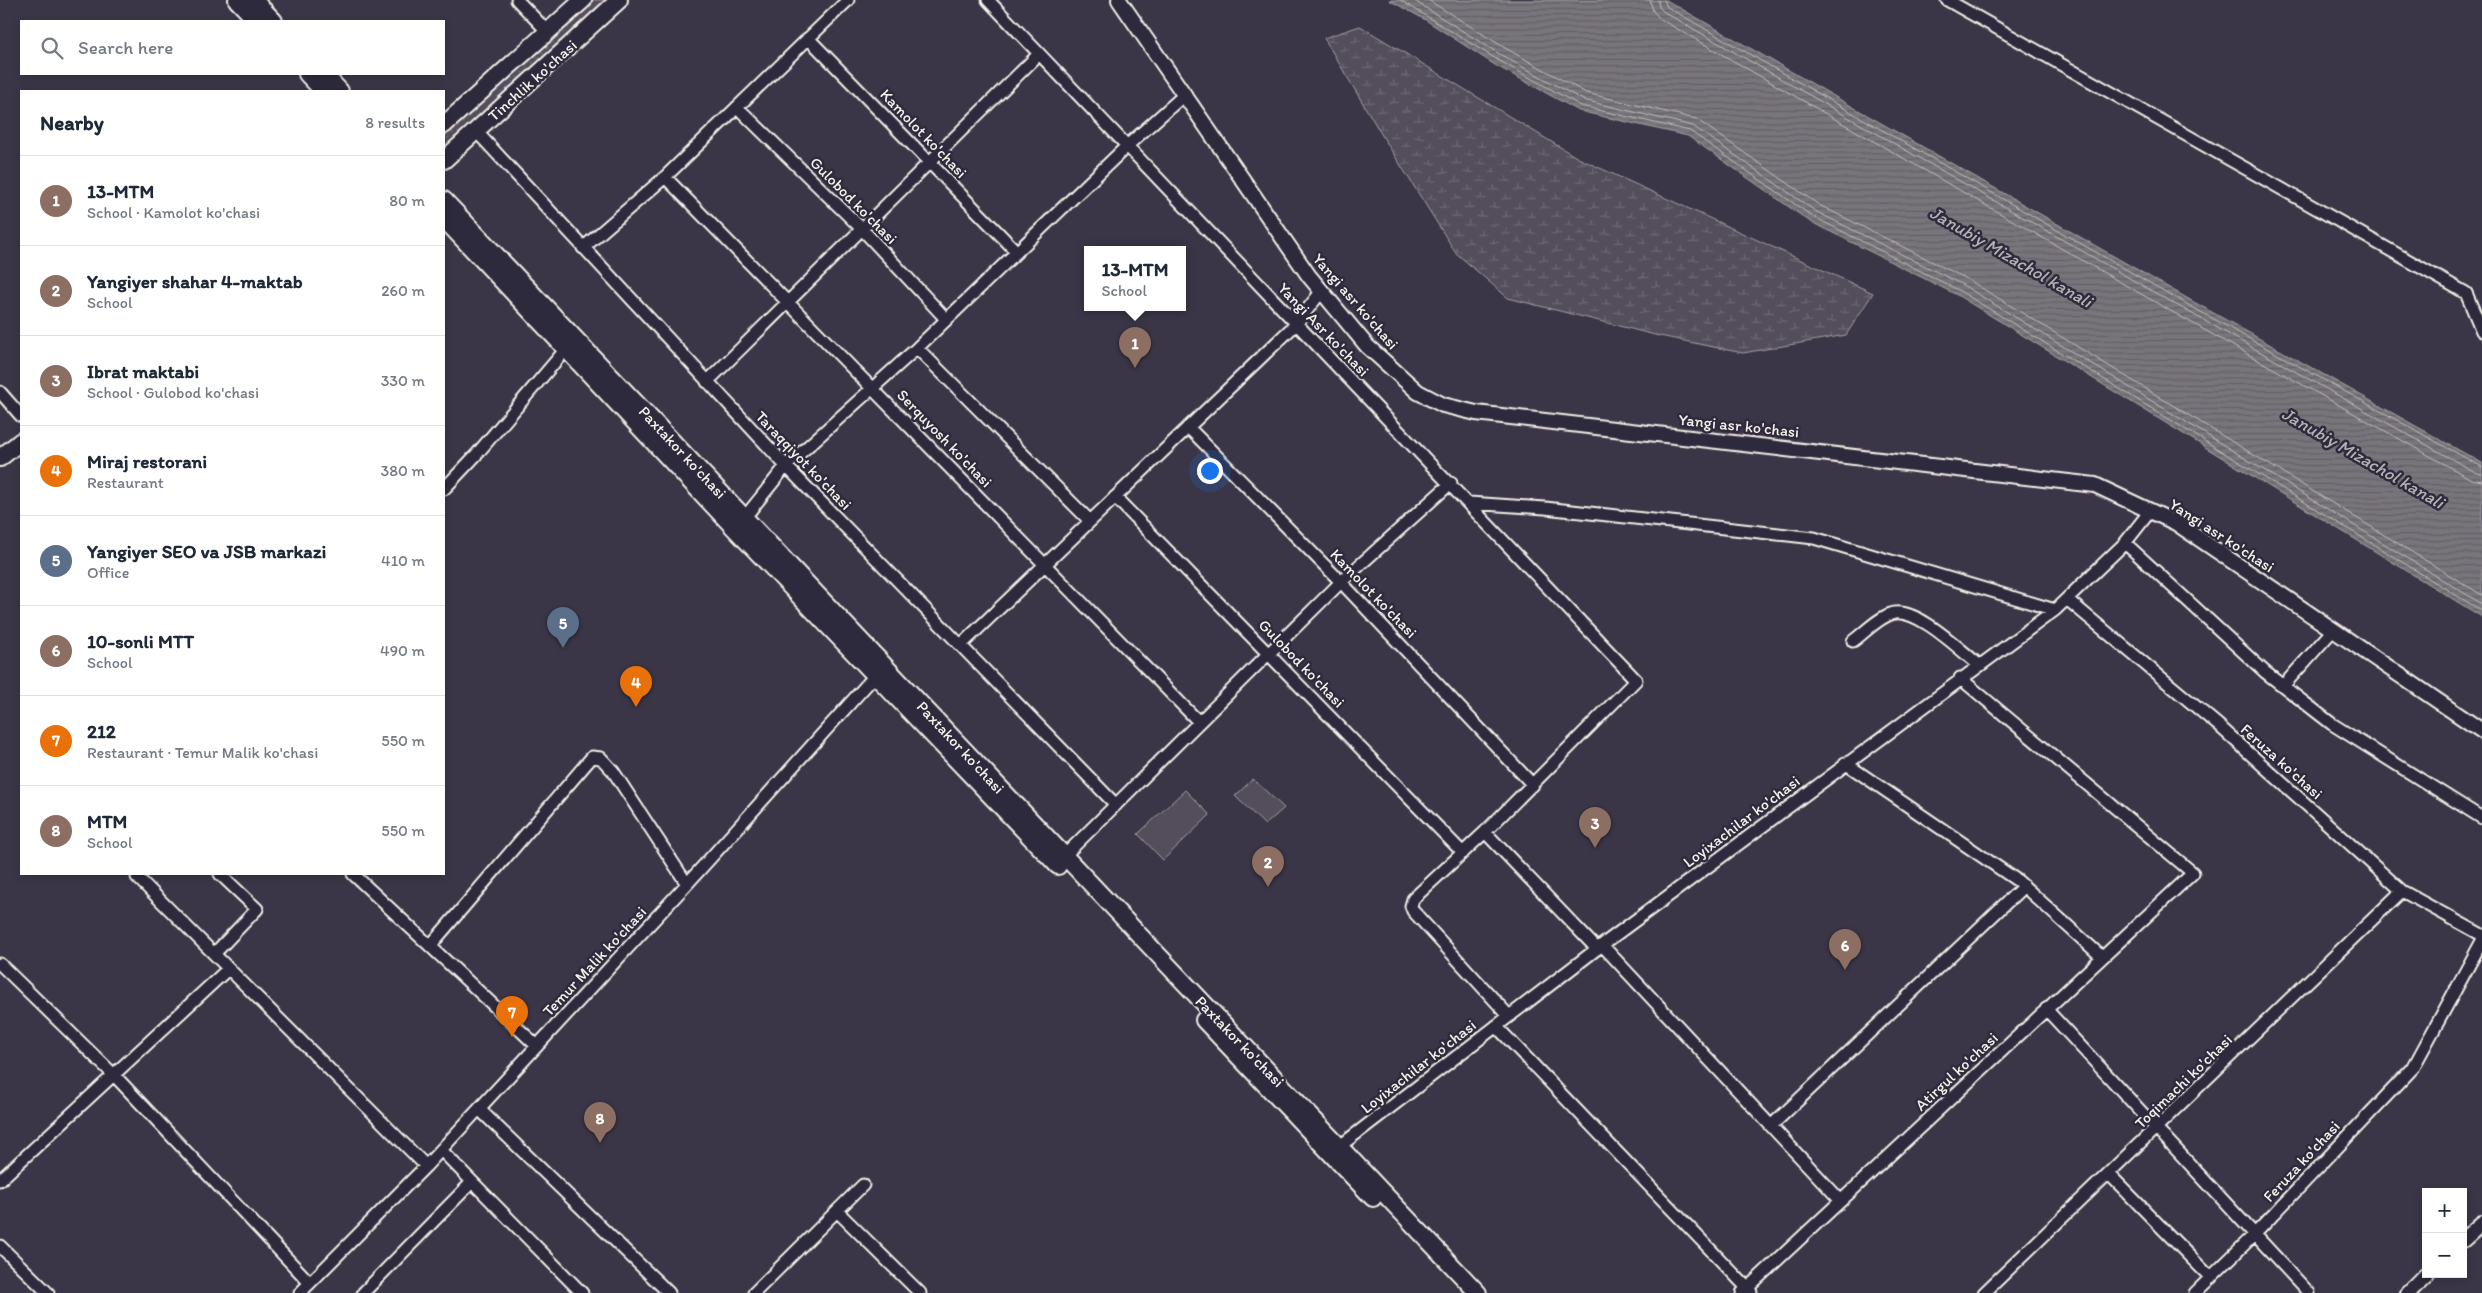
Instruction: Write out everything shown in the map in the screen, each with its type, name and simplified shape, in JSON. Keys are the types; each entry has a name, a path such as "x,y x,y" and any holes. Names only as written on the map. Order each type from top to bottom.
{"main road":[{"path":"237,0 256,20"},
{"path":"254,0 273,20"},
{"name":"Tinchlik ko'chasi","path":"445,124 583,0"},
{"name":"Tinchlik ko'chasi","path":"445,159 619,0"},
{"path":"308,75 322,90"},
{"path":"325,75 339,90"},
{"name":"Paxtakor ko'chasi","path":"445,201 745,517 879,671 1464,1293"},
{"name":"Paxtakor ko'chasi","path":"445,220 566,349 879,671 1064,856 1478,1293"},
{"path":"0,458 20,442"}],"street":[{"path":"517,0 548,32"},
{"path":"583,248 666,177 848,0"},
{"name":"Yangi Asr ko'chasi","path":"988,0 1128,145 1296,324 1451,483 1636,680 1532,784"},
{"name":"Yangi asr ko'chasi","path":"1119,0 1322,292 1367,346 1418,392 1442,405 1476,413 2095,485 2176,523 2482,731"},
{"path":"1947,0 2466,293 2482,331"},
{"name":"Kamolot ko'chasi","path":"808,38 1017,252"},
{"path":"707,382 928,161 1039,54"},
{"path":"745,517 786,466 917,348 1128,145 1184,95"},
{"name":"Gulobod ko'chasi","path":"737,107 861,228 946,320"},
{"name":"Taraqqiyot ko'chasi","path":"476,131 786,466 962,644 1116,805"},
{"name":"Serquyosh ko'chasi","path":"666,177 1199,722"},
{"path":"962,644 1296,324 1322,292"},
{"path":"917,348 1090,521"},
{"path":"445,488 476,455 566,349"},
{"path":"0,392 20,415"},
{"name":"Kamolot ko'chasi","path":"1188,427 1341,582 1532,784"},
{"path":"1064,856 1341,582 1451,483"},
{"name":"Gulobod ko'chasi","path":"1115,497 1463,853"},
{"path":"1469,502 1545,508 1814,538 2055,610"},
{"name":"Loyixachilar ko'chasi","path":"1340,1146 1599,947 1845,763 2068,600 2125,543 2151,510"},
{"path":"2125,543 2283,686 2332,724 2482,818"},
{"name":"Feruza ko'chasi","path":"2068,600 2218,725 2402,891 2482,935"},
{"path":"1853,641 1890,614 1899,612 1920,619 1979,665"},
{"path":"2283,686 2333,630"},
{"name":"Temur Malik ko'chasi","path":"300,1293 441,1150 687,884 879,671"},
{"name":"Atirgul ko'chasi","path":"1747,1291 2193,873 1960,678"},
{"path":"430,946 592,757 601,758 613,771 687,884"},
{"path":"1845,763 2024,886 2102,957"},
{"path":"1509,1016 1411,906 1413,899 1485,832 1532,784"},
{"path":"1485,832 1599,947 1841,1201"},
{"path":"214,954 257,909 221,875"},
{"path":"353,875 537,1046"},
{"path":"137,877 426,1166"},
{"path":"1771,1126 2024,886"},
{"name":"Toqimachi ko'chasi","path":"1984,1293 2156,1130 2402,891"},
{"name":"Feruza ko'chasi","path":"2194,1293 2254,1235 2413,1068 2482,941"},
{"path":"0,964 114,1075 310,1283"},
{"path":"0,1180 228,969"},
{"path":"2046,1009 2308,1293"},
{"path":"1496,1026 1747,1291"},
{"path":"479,1109 669,1293"},
{"path":"441,1150 582,1293"},
{"path":"2109,1174 2211,1278"},
{"path":"363,1293 472,1182"},
{"path":"754,1293 863,1185"},
{"path":"837,1211 920,1293"},
{"path":"2467,1236 2482,1222"},
{"path":"0,1246 48,1293"},
{"path":"2408,1293 2423,1278"}],"green space":[{"path":"592,0 604,0 445,147 445,136"},
{"path":"1360,26 1578,158 1873,293 1846,335 1743,353 1655,335 1508,298 1456,253 1386,142 1324,38"},
{"path":"1253,779 1284,808 1265,825 1235,796"},
{"path":"1185,790 1210,815 1163,860 1138,834"}],"water":[{"name":"Janubiy Mizachol kanali","path":"1389,0 1666,0 2192,301 2482,463 2482,617 1957,295 1809,221 1688,136 1579,111 1495,65 1424,19"}],"place":[{"name":"13-MTM","path":"1135,368"},
{"name":"Yangiyer SEO va JSB markazi","path":"563,648"},
{"name":"Miraj restorani","path":"636,707"},
{"name":"Ibrat maktabi","path":"1595,848"},
{"name":"Yangiyer shahar 4-maktab","path":"1268,887"},
{"name":"10-sonli MTT","path":"1845,970"},
{"name":"212","path":"512,1037"},
{"name":"MTM","path":"600,1143"}]}
